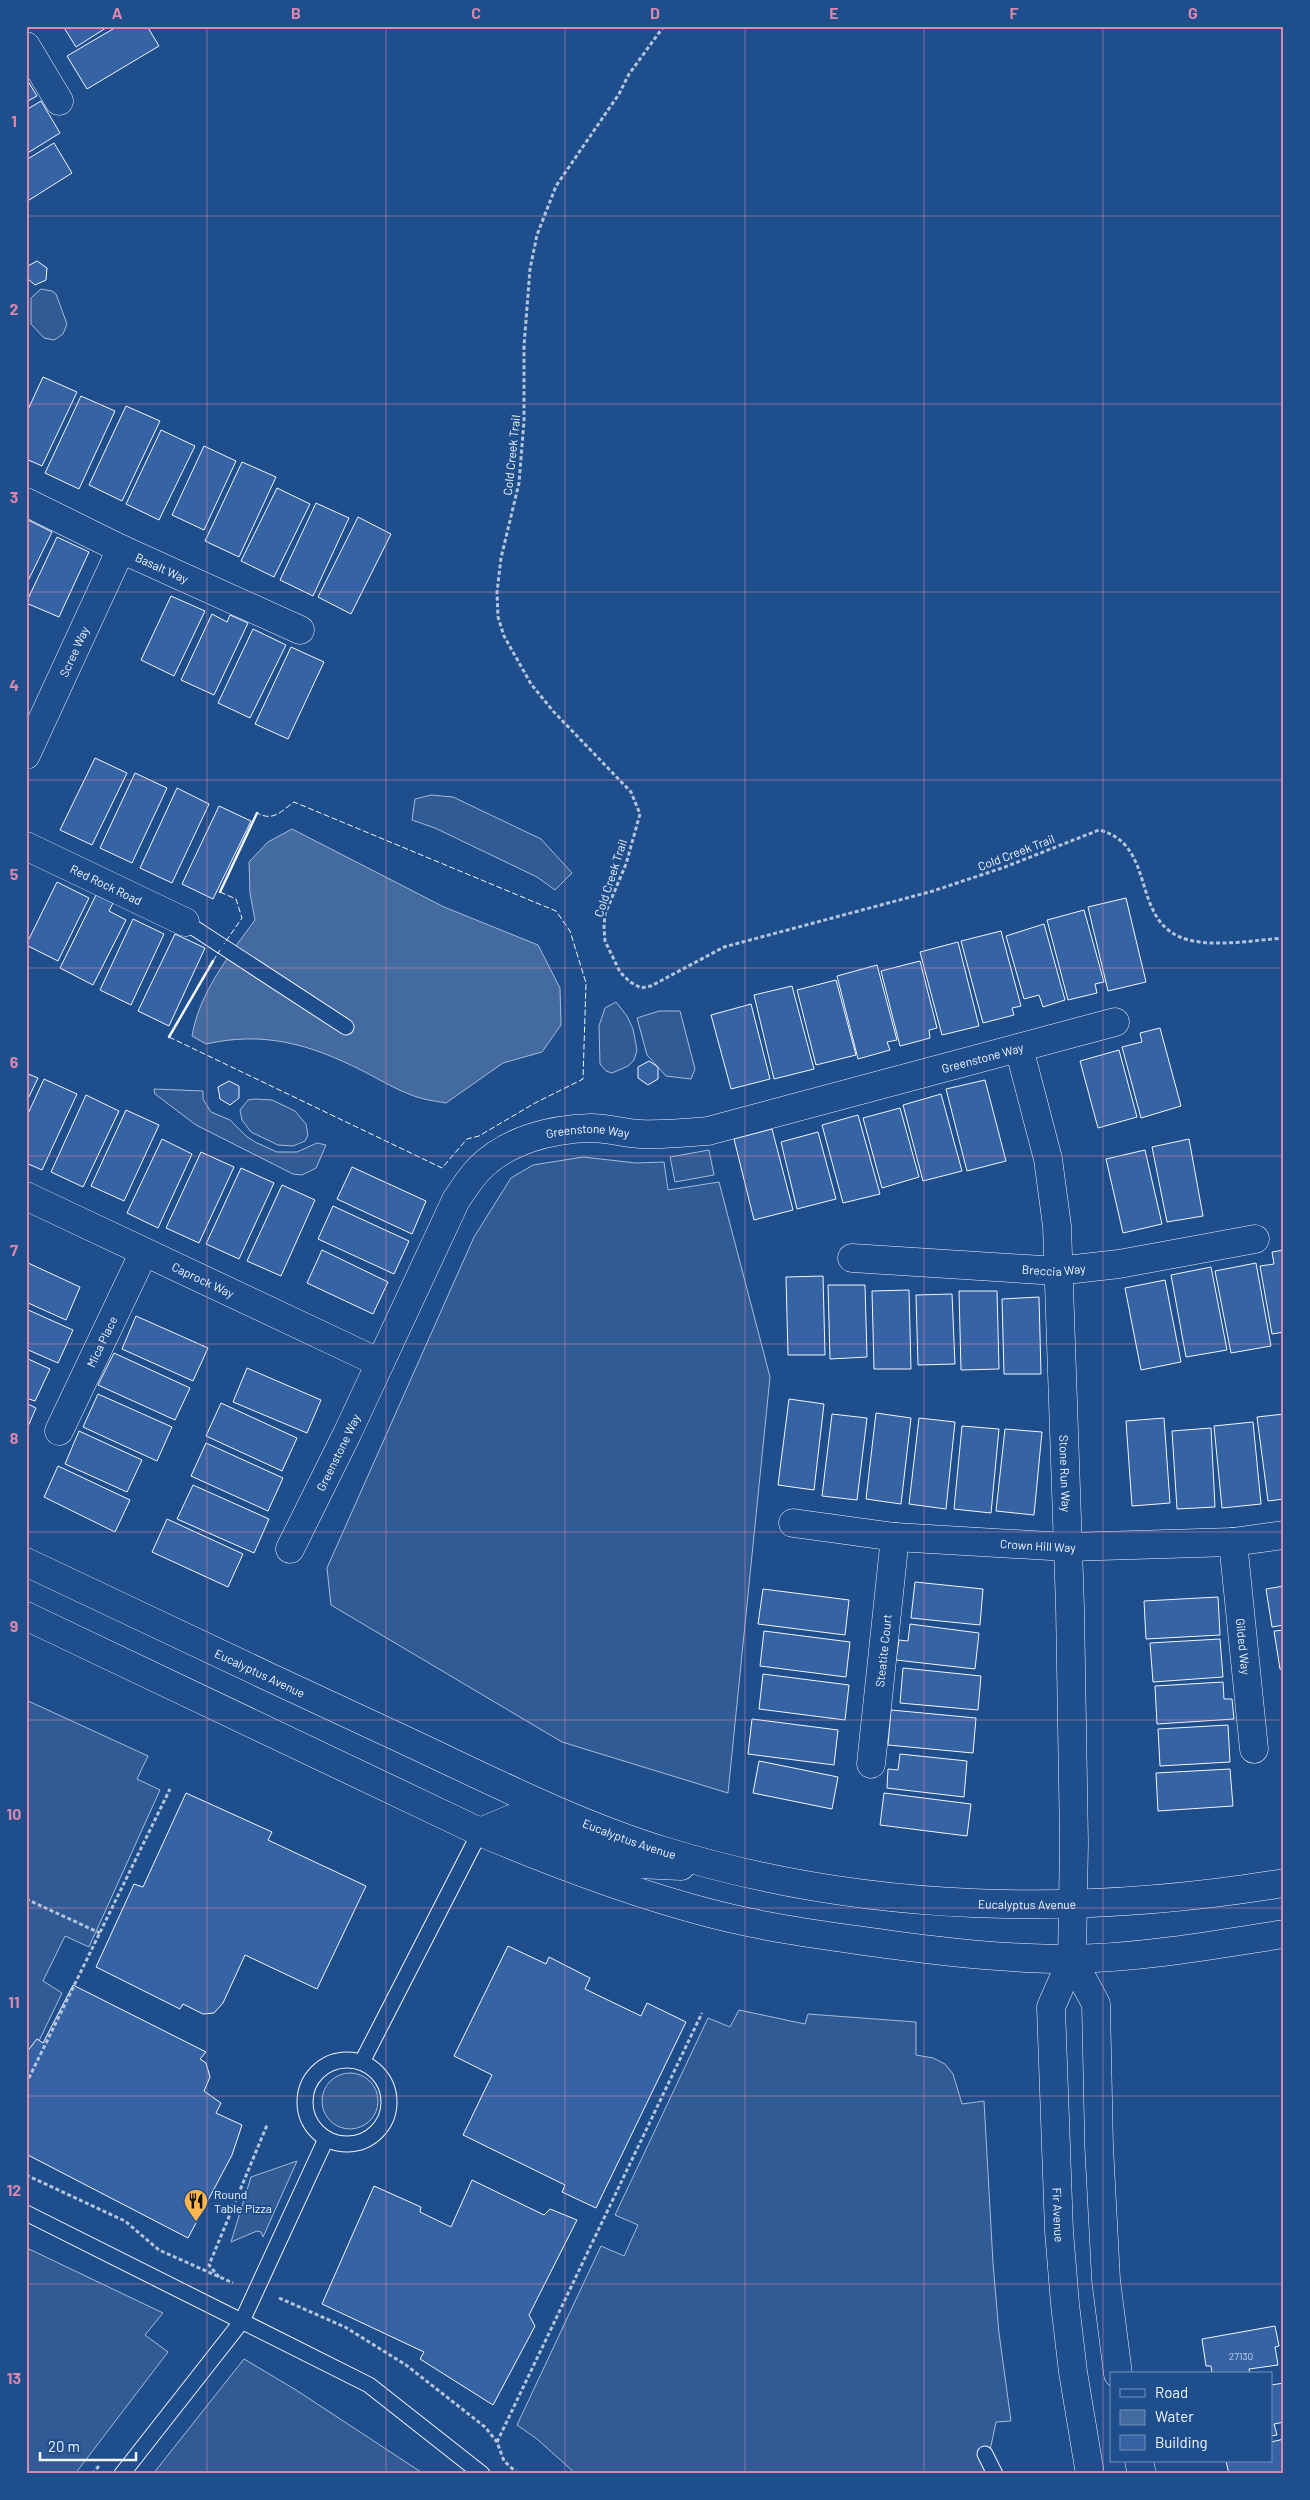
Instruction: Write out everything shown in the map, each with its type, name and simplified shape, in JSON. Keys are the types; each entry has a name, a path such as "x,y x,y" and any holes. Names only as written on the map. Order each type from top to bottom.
{"street":[{"path":"26,46 59,101"},
{"name":"Basalt Way","path":"26,502 121,549 300,630"},
{"name":"Scree Way","path":"26,755 121,549"},
{"name":"Red Rock Road","path":"26,846 185,922"},
{"name":"Greenstone Way","path":"290,1549 456,1200 478,1170 494,1156 512,1145 535,1136 584,1129 673,1134 708,1131 1115,1022"},
{"name":"Stone Run Way","path":"1019,1048 1048,1159 1057,1226 1066,1547 1070,1617 1073,1904"},
{"name":"Caprock Way","path":"26,1196 380,1363"},
{"name":"Breccia Way","path":"852,1258 1057,1271 1119,1264 1255,1239"},
{"name":"Mica Place","path":"59,1431 144,1252"},
{"name":"Crown Hill Way","path":"793,1523 895,1537 1066,1547 1233,1542 1284,1534"},
{"name":"Steatite Court","path":"871,1764 895,1537"},
{"name":"Gilded Way","path":"1233,1542 1254,1749"},
{"name":"Eucalyptus Avenue","path":"26,1562 535,1800 662,1850 730,1869 806,1884 924,1901 1073,1904 1131,1902 1184,1898 1284,1882"},
{"path":"26,1616 480,1832 551,1862 698,1910 803,1933 949,1952 1012,1958 1072,1959 1140,1955 1284,1934"},
{"path":"480,1832 511,1818 610,1856 637,1864 730,1869"},
{"name":"Fir Avenue","path":"1073,1904 1072,1959 1051,2007 1059,2230 1073,2372 1090,2474"},
{"name":"Fir Avenue","path":"1072,1959 1096,2004 1099,2146 1106,2280 1118,2372"}],"lane":[{"path":"185,922 346,1027"},
{"path":"362,2062 480,1832"},
{"path":"348,2059 362,2062 374,2069 383,2080 388,2092 389,2106 385,2120 378,2131 367,2140 353,2144 339,2144 326,2139 316,2130 308,2118 304,2104 309,2084 321,2068 334,2061 348,2059"},
{"path":"122,2474 242,2321 326,2139"},
{"path":"26,2213 369,2385 482,2474"},
{"path":"985,2454 995,2474"}],"path":[{"name":"Cold Creek Trail","path":"664,26 629,74 619,94 556,186 537,235 530,269 524,346 524,421 519,483 502,558 497,592 498,617 504,636 532,684 553,711 631,792 640,814 626,864 605,914 605,941 620,972 630,982 641,988 651,986 724,947 933,891 1005,867 1099,830 1118,837 1133,853 1154,913 1169,931 1194,941 1228,942 1284,938"},
{"path":"26,2084 170,1789"},
{"path":"26,1898 100,1933"},
{"path":"497,2442 702,2013"},
{"path":"26,2175 125,2221 159,2250 221,2279 291,2302 345,2326 413,2371 485,2427 497,2442 504,2461 518,2474"}],"shaded area":[{"path":"41,289 52,291 56,294 67,324 63,334 54,340 44,338 31,324 31,298"},
{"path":"431,795 453,797 541,839 572,873 555,890 537,877 435,828 412,820 415,799"},
{"path":"616,1002 627,1016 633,1029 637,1050 634,1060 628,1066 612,1073 606,1071 600,1064 599,1026 605,1008"},
{"path":"659,1011 680,1011 695,1069 691,1079 666,1076 647,1055 637,1018"},
{"path":"154,1089 203,1091 203,1099 211,1112 230,1120 246,1136 277,1152 297,1152 317,1143 326,1145 316,1168 302,1175 293,1174 196,1125 155,1094"},
{"path":"248,1100 272,1100 295,1111 306,1124 308,1135 305,1141 293,1146 278,1145 251,1132 242,1120 240,1110"},
{"path":"709,1150 714,1175 675,1182 670,1157"},
{"path":"583,1157 636,1163 664,1162 668,1190 719,1182 770,1377 728,1793 562,1742 331,1605 327,1568 474,1237 511,1178 533,1165"},
{"path":"26,1700 148,1756 137,1779 160,1790 89,1947 65,1936 43,1981 62,1993 26,2068"},
{"path":"739,2010 805,2024 808,2014 916,2022 916,2055 933,2058 945,2064 953,2074 962,2104 984,2101 993,2263 999,2333 1011,2421 996,2422 985,2474 576,2474 537,2439 517,2425 601,2246 624,2256 638,2225 615,2215 708,2018 730,2027"},
{"path":"350,2073 361,2075 370,2081 376,2090 378,2101 376,2112 370,2121 361,2127 350,2129 339,2127 330,2121 324,2112 322,2101 324,2090 330,2081 339,2075"},
{"path":"297,2161 263,2237 261,2232 257,2231 231,2242 251,2177"},
{"path":"29,2249 163,2313 145,2335 168,2352 75,2474 26,2474 26,2255"},
{"path":"244,2359 296,2390 424,2474 153,2474"}],"water":[{"path":"292,829 444,907 538,945 560,988 561,1025 542,1052 503,1063 446,1103 413,1096 342,1061 286,1042 247,1039 206,1044 192,1036 208,989 255,920 250,893 249,862 268,842"}],"building":[{"path":"63,26 109,26 76,47"},
{"path":"118,26 147,26 159,46 87,89 67,56"},
{"path":"26,78 37,96 26,102"},
{"path":"41,101 60,133 26,154 26,110"},
{"path":"54,143 72,173 26,202 26,160"},
{"path":"37,261 47,268 46,280 35,285 27,278 26,267"},
{"path":"43,377 77,392 42,466 26,459 26,414"},
{"path":"81,396 115,411 79,489 45,473"},
{"path":"126,406 160,421 122,501 89,485"},
{"path":"161,430 195,446 159,520 126,504"},
{"path":"204,446 236,461 204,530 172,515"},
{"path":"242,462 276,477 239,557 205,541"},
{"path":"277,488 310,504 274,577 241,561"},
{"path":"316,503 349,518 313,596 280,580"},
{"path":"358,517 391,534 351,614 318,597"},
{"path":"26,519 52,532 26,585"},
{"path":"57,537 89,552 59,617 26,603"},
{"path":"171,596 205,611 174,676 141,660"},
{"path":"212,614 227,622 230,615 248,623 214,695 181,680"},
{"path":"253,629 286,645 250,718 218,703"},
{"path":"291,647 324,662 288,739 255,724"},
{"path":"95,758 127,773 92,845 60,830"},
{"path":"135,773 167,788 132,863 100,848"},
{"path":"177,788 209,804 172,883 140,868"},
{"path":"219,806 251,821 213,899 182,884"},
{"path":"57,882 89,898 58,961 26,945"},
{"path":"96,895 113,903 109,911 126,920 93,985 60,968"},
{"path":"1126,898 1146,982 1108,991 1088,907"},
{"path":"1084,910 1104,982 1095,984 1097,993 1068,1000 1047,920"},
{"path":"133,919 164,934 131,1005 100,990"},
{"path":"1044,924 1065,1000 1043,1007 1039,995 1024,999 1006,936"},
{"path":"1001,931 1021,1006 1012,1008 1014,1015 983,1023 961,941"},
{"path":"175,934 205,948 169,1026 138,1011"},
{"path":"958,942 979,1026 942,1035 920,952"},
{"path":"920,961 937,1028 929,1030 930,1038 900,1046 881,971"},
{"path":"877,965 897,1040 887,1042 890,1050 858,1059 837,976"},
{"path":"836,980 856,1055 816,1065 797,990"},
{"path":"792,986 814,1069 774,1079 754,995"},
{"path":"751,1004 770,1079 731,1089 711,1015"},
{"path":"1160,1028 1181,1106 1141,1118 1122,1047 1142,1042 1140,1033"},
{"path":"1119,1050 1137,1117 1098,1128 1080,1061"},
{"path":"649,1061 658,1067 658,1079 648,1085 638,1078 638,1067"},
{"path":"26,1073 38,1078 26,1103"},
{"path":"44,1079 77,1094 42,1170 26,1163 26,1118"},
{"path":"985,1080 1006,1161 967,1171 946,1089"},
{"path":"229,1081 239,1086 239,1098 230,1105 220,1099 218,1087"},
{"path":"941,1094 962,1171 923,1181 903,1105"},
{"path":"86,1095 119,1111 83,1187 51,1172"},
{"path":"900,1108 919,1177 882,1188 863,1118"},
{"path":"126,1110 159,1125 124,1201 91,1186"},
{"path":"858,1115 880,1194 843,1203 822,1125"},
{"path":"772,1129 793,1210 754,1220 734,1139"},
{"path":"818,1132 836,1199 797,1209 781,1142"},
{"path":"162,1139 192,1154 158,1228 127,1213"},
{"path":"1189,1139 1203,1216 1167,1222 1152,1147"},
{"path":"1145,1150 1162,1224 1123,1233 1106,1159"},
{"path":"201,1152 234,1167 199,1243 166,1228"},
{"path":"352,1167 426,1201 412,1234 337,1199"},
{"path":"241,1168 274,1183 239,1259 206,1244"},
{"path":"282,1185 315,1200 281,1276 247,1261"},
{"path":"333,1206 409,1241 394,1274 318,1239"},
{"path":"322,1250 388,1282 373,1314 307,1283"},
{"path":"1284,1250 1284,1332 1272,1334 1260,1266 1274,1264 1272,1252"},
{"path":"26,1262 80,1287 66,1320 26,1302"},
{"path":"1256,1263 1271,1346 1231,1353 1215,1271"},
{"path":"1211,1267 1227,1350 1186,1357 1171,1275"},
{"path":"823,1276 825,1355 788,1355 786,1277"},
{"path":"1165,1280 1181,1362 1141,1370 1125,1288"},
{"path":"828,1285 865,1285 867,1357 830,1359"},
{"path":"909,1290 911,1369 874,1369 872,1291"},
{"path":"959,1291 997,1291 999,1369 961,1370"},
{"path":"952,1294 955,1364 918,1365 916,1295"},
{"path":"1039,1297 1041,1374 1004,1374 1002,1299"},
{"path":"26,1309 73,1330 58,1363 26,1349"},
{"path":"136,1316 208,1348 193,1381 122,1349"},
{"path":"114,1353 190,1388 175,1420 98,1385"},
{"path":"26,1358 50,1369 35,1401 26,1398"},
{"path":"247,1368 321,1400 307,1433 233,1402"},
{"path":"98,1394 172,1427 157,1461 83,1427"},
{"path":"789,1399 824,1404 814,1490 778,1485"},
{"path":"26,1403 36,1408 26,1431"},
{"path":"221,1403 297,1438 282,1471 206,1436"},
{"path":"876,1413 911,1418 901,1504 866,1499"},
{"path":"832,1414 867,1418 857,1500 822,1496"},
{"path":"1284,1414 1284,1499 1268,1501 1257,1417"},
{"path":"919,1418 955,1422 946,1509 909,1504"},
{"path":"1164,1418 1170,1503 1132,1506 1126,1421"},
{"path":"1253,1422 1261,1504 1222,1508 1214,1426"},
{"path":"962,1426 999,1429 991,1513 954,1509"},
{"path":"1211,1428 1215,1507 1177,1509 1172,1431"},
{"path":"1005,1429 1042,1432 1034,1515 996,1511"},
{"path":"79,1431 142,1460 127,1492 65,1464"},
{"path":"206,1443 283,1478 268,1511 191,1476"},
{"path":"58,1466 130,1500 115,1532 44,1497"},
{"path":"193,1485 269,1519 254,1553 177,1519"},
{"path":"167,1519 243,1554 228,1587 152,1552"},
{"path":"915,1582 983,1589 980,1625 911,1618"},
{"path":"1284,1586 1284,1625 1272,1627 1266,1589"},
{"path":"763,1589 849,1600 845,1635 758,1624"},
{"path":"1218,1597 1220,1635 1146,1639 1144,1601"},
{"path":"910,1624 979,1633 975,1669 896,1660 899,1640 908,1641"},
{"path":"1284,1630 1284,1669 1280,1669 1274,1631"},
{"path":"764,1631 850,1642 846,1677 760,1666"},
{"path":"1220,1639 1223,1677 1153,1682 1150,1643"},
{"path":"903,1668 981,1676 978,1710 900,1703"},
{"path":"763,1674 849,1685 845,1720 759,1709"},
{"path":"1223,1682 1224,1699 1232,1699 1234,1719 1157,1724 1155,1686"},
{"path":"891,1710 976,1718 973,1753 888,1745"},
{"path":"752,1719 838,1730 834,1765 748,1754"},
{"path":"1228,1725 1230,1762 1160,1766 1158,1729"},
{"path":"900,1754 967,1761 964,1797 887,1788 888,1769 898,1770"},
{"path":"759,1761 838,1777 832,1809 753,1793"},
{"path":"1230,1769 1233,1806 1158,1811 1156,1773"},
{"path":"186,1793 272,1832 268,1840 366,1886 317,1989 245,1955 223,2003 214,2013 203,2014 183,2004 180,2009 96,1967 134,1884 143,1887"},
{"path":"884,1793 971,1804 967,1836 880,1825"},
{"path":"508,1946 546,1964 549,1957 590,1978 585,1989 641,2016 647,2003 686,2022 596,2208 562,2192 565,2185 463,2135 492,2075 454,2056"},
{"path":"73,1985 206,2052 200,2059 206,2063 210,2077 204,2091 221,2103 216,2113 242,2125 232,2155 188,2238 26,2154 26,2053 37,2039 43,2043"},
{"path":"472,2180 544,2215 550,2209 577,2220 529,2315 535,2326 493,2405 420,2359 424,2352 322,2304 374,2186 421,2207 420,2212 451,2227"},
{"path":"1275,2326 1279,2346 1275,2347 1278,2365 1249,2369 1250,2372 1212,2372 1211,2366 1206,2366 1202,2339"},
{"path":"1284,2383 1284,2422 1274,2424 1277,2435 1272,2436 1272,2385"},
{"path":"1284,2439 1284,2474 1229,2474 1226,2462 1272,2462 1272,2442"}],"fence":[{"path":"169,1037 442,1168 467,1139 479,1136 535,1103 583,1079 586,983 570,931 556,911 294,802 273,816 257,813"},
{"path":"220,892 236,899 242,918 224,944"},
{"path":"213,961 220,950"}],"wall":[{"path":"220,892 257,813"},
{"path":"169,1037 213,961"}],"place":[{"name":"Round Table Pizza","path":"196,2222"}]}
